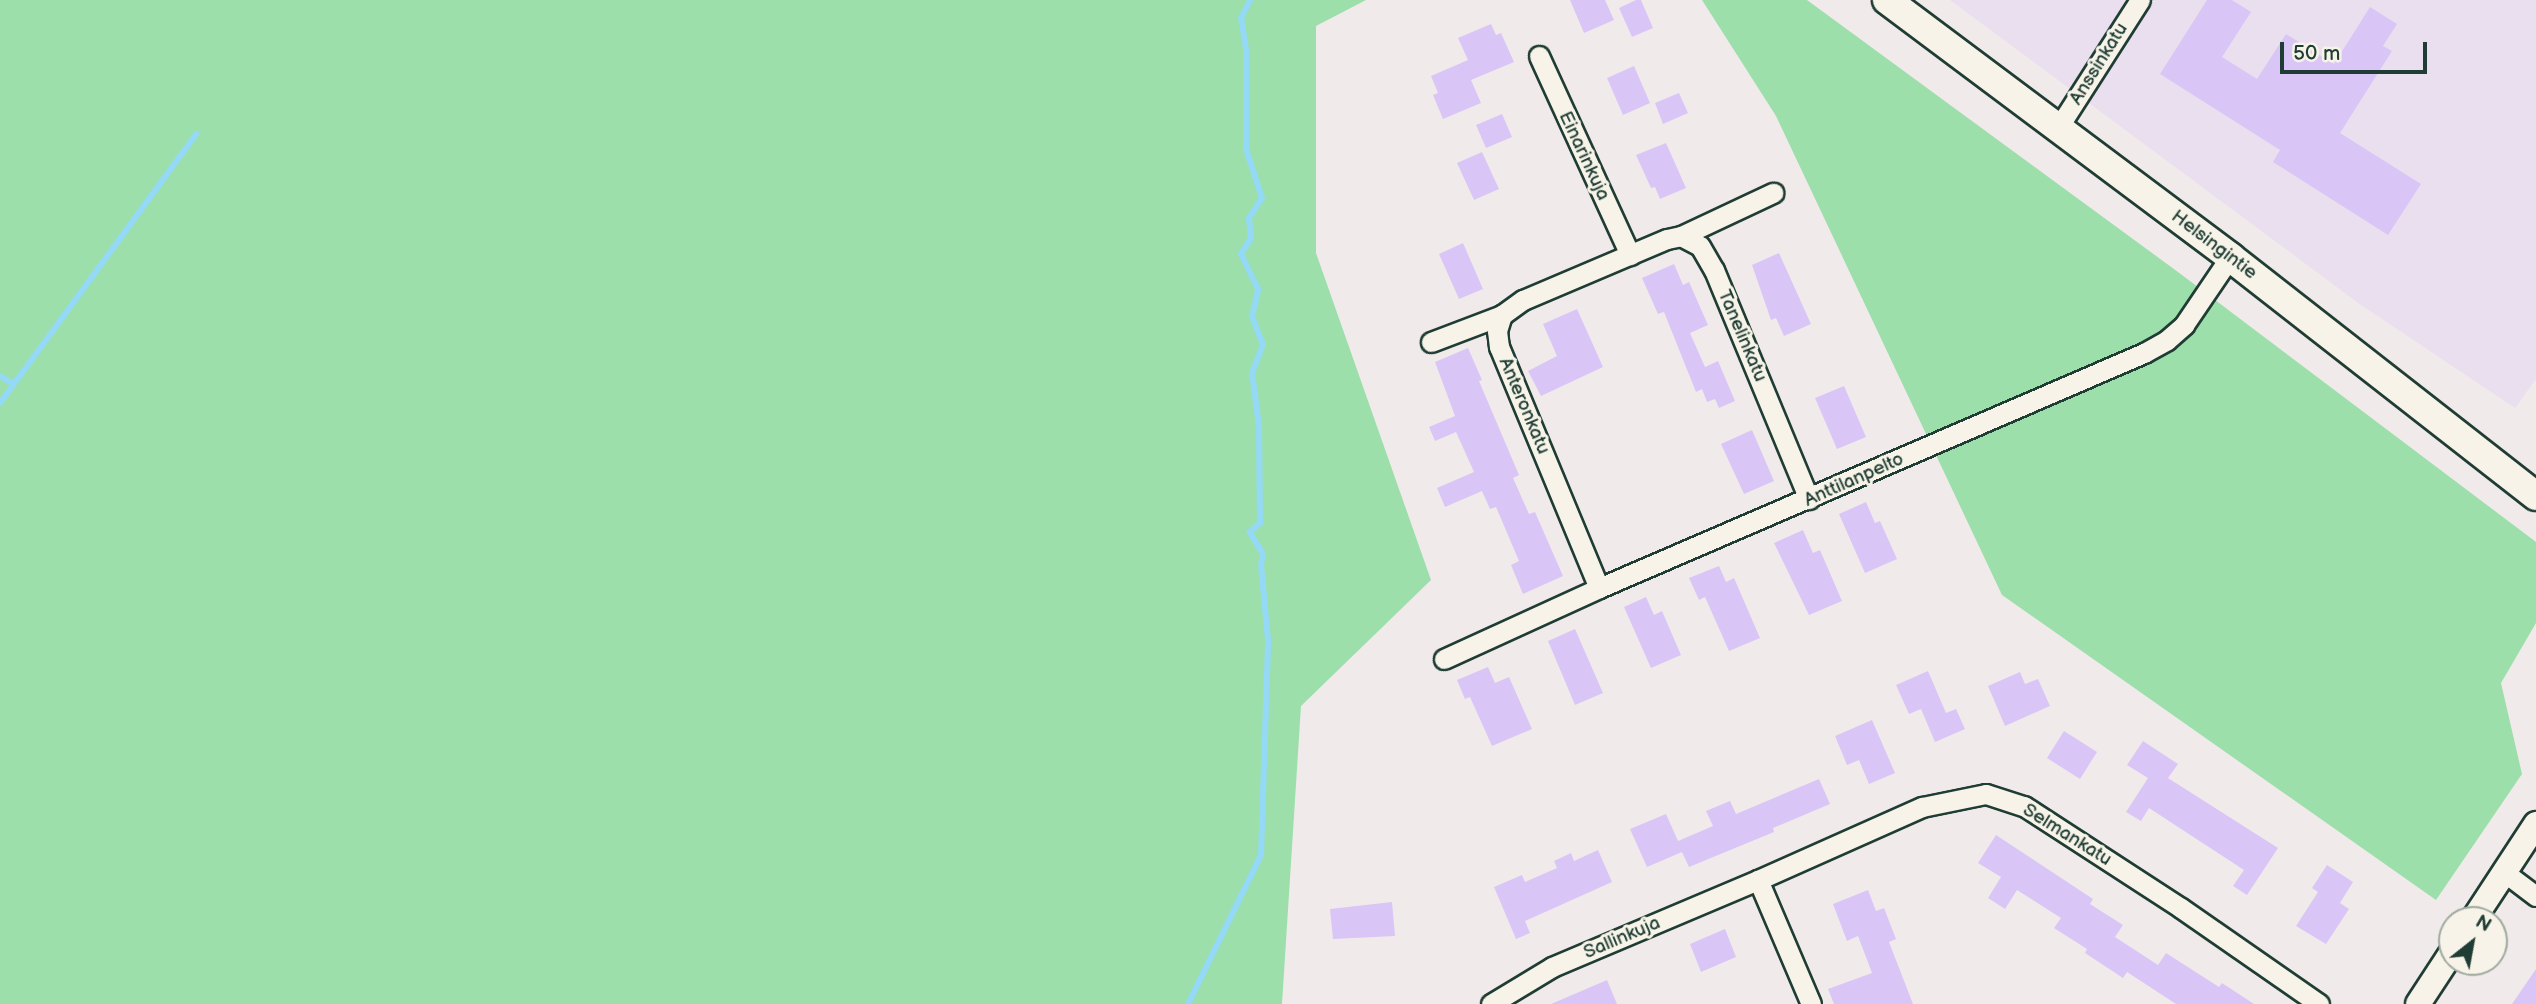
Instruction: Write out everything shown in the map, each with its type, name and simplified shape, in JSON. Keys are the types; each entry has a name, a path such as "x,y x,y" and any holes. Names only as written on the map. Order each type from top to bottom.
{"main road":[{"name":"Helsingintie","path":"1887,0 2230,257 2536,496"}],"street":[{"name":"Anssinkatu","path":"2058,128 2140,0"},
{"name":"Einarinkuja","path":"1539,56 1630,256"},
{"path":"1431,342 1502,314 1523,300 1681,236 1773,193"},
{"name":"Tanelinkatu","path":"1681,236 1700,246 1714,270 1809,499"},
{"name":"Anttilanpelto","path":"1444,659 1599,588 1809,499 2167,340 2184,325 2230,257"},
{"name":"Anteronkatu","path":"1502,314 1497,331 1499,346 1599,588"},
{"name":"Selmankatu","path":"1758,880 1922,807 1986,794 2024,806 2182,908 2319,1004"},
{"path":"2482,906 2536,824"},
{"path":"2504,872 2536,896"},
{"path":"1758,880 1811,1004"},
{"name":"Sallinkuja","path":"1491,1004 1552,967 1758,880"},
{"path":"2418,1004 2438,973"}],"shaded area":[{"path":"1950,0 2536,0 2536,379 2515,408 2361,305"}],"green space":[{"path":"0,0 1366,0 1316,26 1316,253 1431,580 1301,706 1282,1004 0,1004"},
{"path":"1702,0 1807,0 2178,272 2536,542 2536,623 2501,683 2522,774 2436,900 2002,595 1776,116"}],"building":[{"path":"1570,0 1605,0 1614,20 1584,33"},
{"path":"1641,0 1653,28 1632,37 1619,8"},
{"path":"2207,0 2232,0 2251,12 2222,57 2257,79 2286,34 2334,64 2370,7 2397,24 2383,46 2392,51 2340,133 2421,184 2388,235 2273,162 2280,150 2160,74"},
{"path":"1491,24 1496,35 1501,33 1514,62 1471,80 1481,103 1443,119 1433,95 1438,93 1431,76 1468,60 1458,38"},
{"path":"1634,66 1650,103 1623,115 1607,78"},
{"path":"1679,93 1688,113 1663,124 1655,103"},
{"path":"1502,114 1512,137 1486,148 1476,125"},
{"path":"1666,143 1686,188 1660,199 1655,187 1651,188 1636,155"},
{"path":"1482,152 1499,189 1474,200 1457,163"},
{"path":"1463,243 1483,289 1459,299 1439,254"},
{"path":"1779,253 1811,324 1784,336 1776,318 1771,320 1752,265"},
{"path":"1674,264 1683,285 1689,282 1708,325 1690,333 1705,367 1718,361 1735,401 1719,408 1715,399 1707,402 1702,389 1696,392 1664,312 1658,314 1642,278"},
{"path":"1577,309 1603,367 1541,396 1528,371 1557,356 1543,324"},
{"path":"1468,348 1519,475 1513,478 1529,514 1535,512 1563,576 1523,594 1511,565 1519,561 1496,507 1490,509 1482,491 1445,507 1437,488 1474,472 1456,432 1435,441 1429,427 1455,416 1435,362"},
{"path":"1844,386 1866,437 1837,449 1815,398"},
{"path":"1752,430 1774,481 1744,494 1721,444"},
{"path":"1866,502 1875,523 1880,521 1897,559 1865,573 1839,514"},
{"path":"1803,530 1813,553 1820,550 1842,601 1809,615 1774,543"},
{"path":"1719,566 1726,582 1734,578 1760,638 1729,651 1705,597 1699,600 1689,578"},
{"path":"1646,597 1654,615 1662,611 1681,655 1651,668 1624,607"},
{"path":"1575,629 1603,693 1575,705 1548,641"},
{"path":"1488,667 1495,683 1509,677 1532,729 1492,746 1470,697 1465,699 1457,680"},
{"path":"1928,671 1946,713 1956,709 1965,729 1935,742 1921,709 1909,714 1896,685"},
{"path":"2020,672 2025,684 2038,679 2050,706 2005,726 1988,686"},
{"path":"1872,720 1895,773 1869,784 1859,760 1847,765 1835,736"},
{"path":"2064,731 2097,752 2080,779 2047,758"},
{"path":"2143,741 2178,764 2168,778 2278,848 2247,895 2233,886 2244,870 2149,808 2141,821 2126,812 2148,778 2127,765"},
{"path":"1819,779 1830,804 1773,828 1774,832 1689,867 1682,852 1647,867 1630,829 1666,814 1678,841 1713,826 1706,811 1730,801 1736,814"},
{"path":"1996,835 2093,899 2090,904 2123,925 2115,937 2158,965 2166,953 2219,987 2222,983 2254,1004 2176,1004 2127,972 2123,978 2085,953 2087,949 2054,928 2061,918 2017,890 2005,909 1988,898 2001,877 1978,863"},
{"path":"1598,850 1612,882 1525,921 1530,933 1516,939 1494,887 1522,875 1525,882 1557,868 1554,861 1571,853 1574,861"},
{"path":"2327,865 2353,882 2340,903 2349,909 2326,944 2296,926 2318,892 2312,888"},
{"path":"1868,890 1876,911 1884,908 1896,939 1889,942 1913,1004 1834,1004 1828,989 1872,973 1858,936 1847,941 1833,904"},
{"path":"1392,902 1395,936 1333,939 1330,909"},
{"path":"1725,929 1736,957 1701,972 1690,944"},
{"path":"2536,969 2536,1004 2512,1004"},
{"path":"1607,980 1617,1004 1551,1004"}],"waterway":[{"path":"1188,1004 1261,855 1268,640 1261,565 1263,554 1250,532 1260,523 1259,426 1252,373 1263,345 1252,316 1258,289 1241,254 1251,238 1249,218 1262,198 1246,149 1246,49 1241,18 1250,0"},
{"path":"0,403 196,134"},
{"path":"0,376 14,384"}]}
